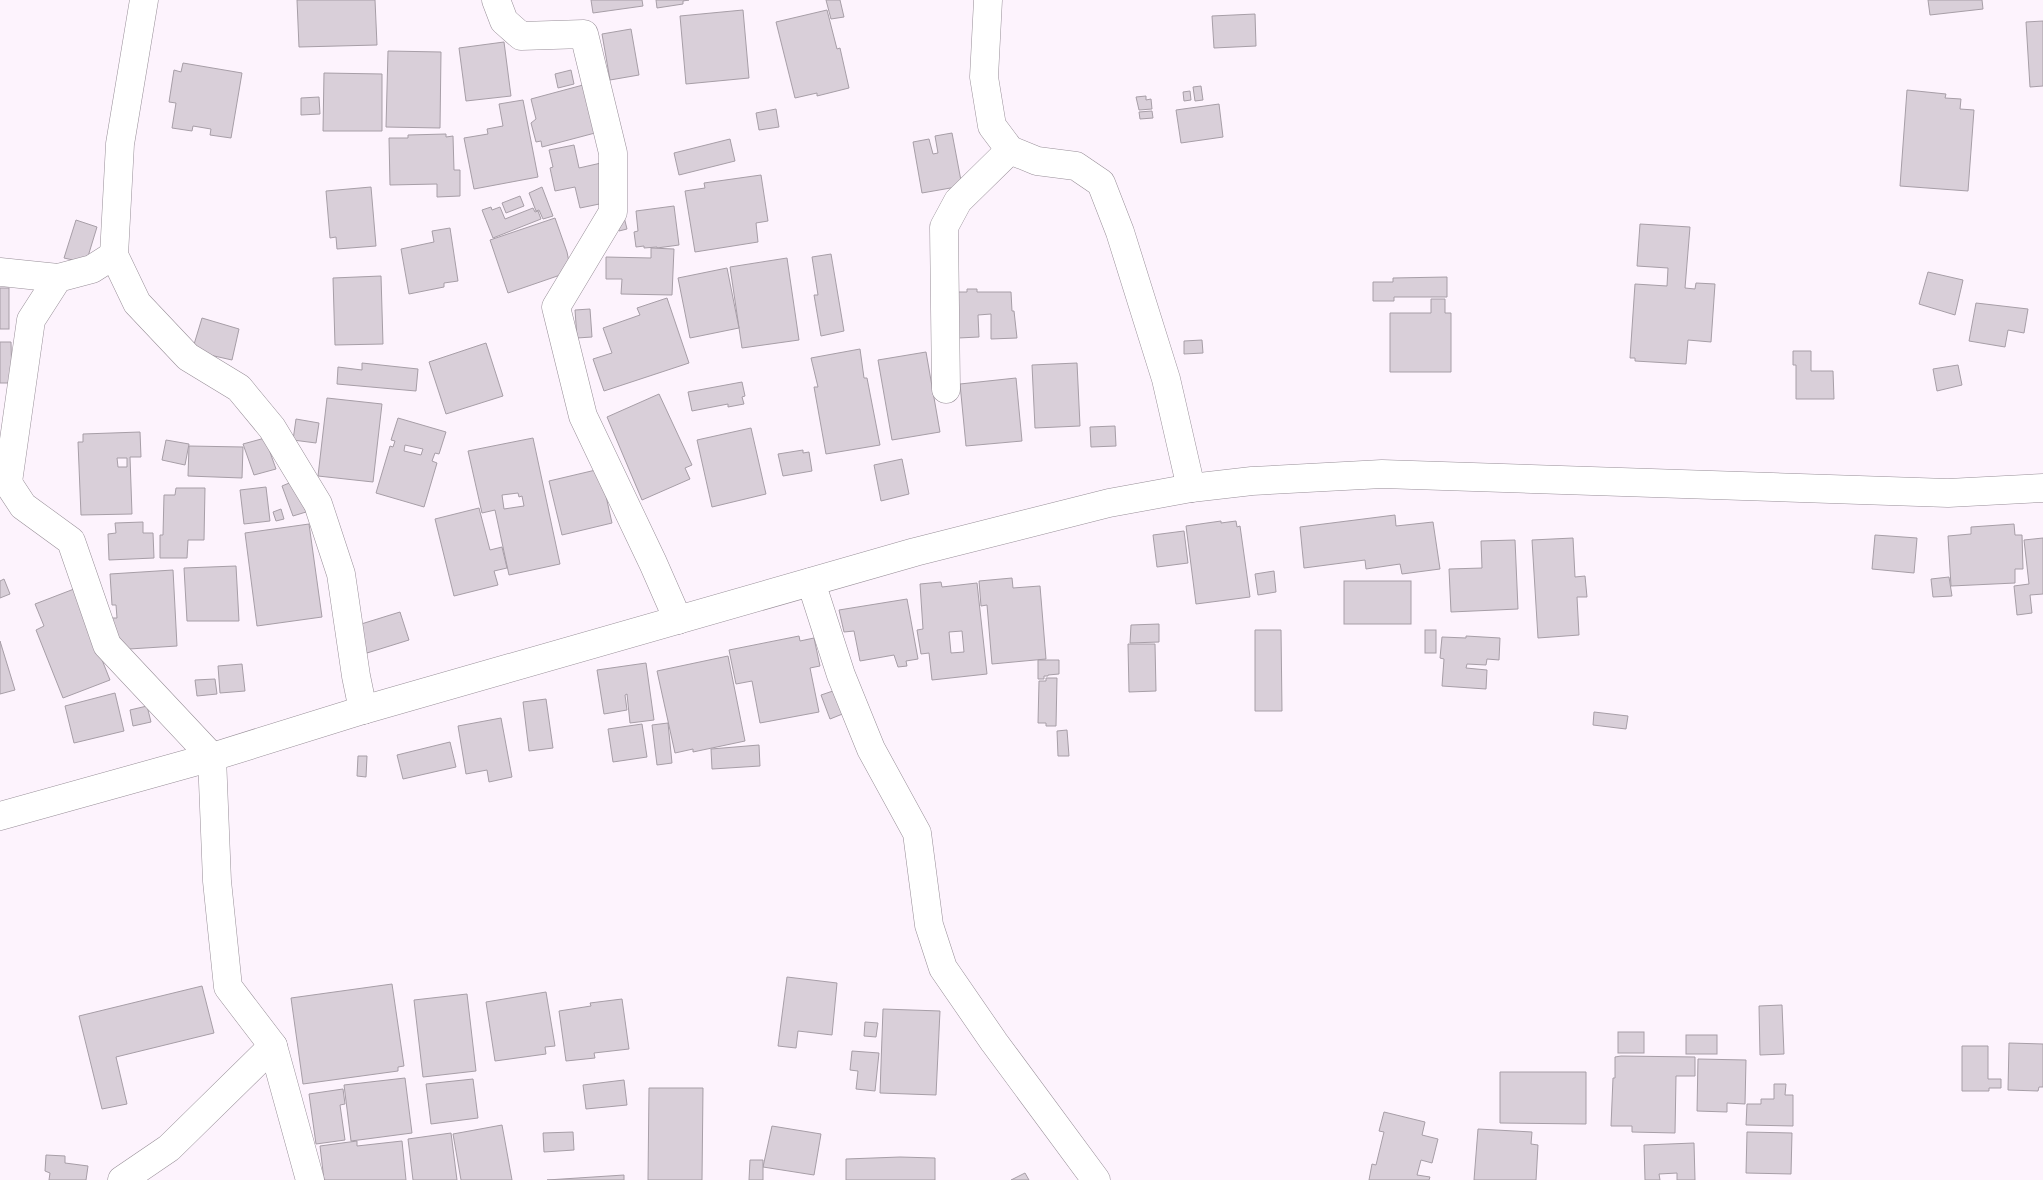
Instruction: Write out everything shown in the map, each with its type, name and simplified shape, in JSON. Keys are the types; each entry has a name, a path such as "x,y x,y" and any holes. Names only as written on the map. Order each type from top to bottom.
{"street":[{"path":"144,0 120,144 114,255 137,303 188,357 239,388 272,428 318,504 341,574 363,710"},
{"path":"496,0 504,21 521,36 584,34 613,153 613,212 556,307 583,416 678,620"},
{"path":"988,0 984,78 992,126 1010,150 1037,160 1076,166 1101,183 1120,232 1166,379 1190,488"},
{"path":"946,389 944,227 958,201 1010,150"},
{"path":"0,272 58,278 92,269 114,255"},
{"path":"58,278 31,320 4,477 23,506 71,541 107,645 212,757 217,881 228,986 273,1046 310,1180"},
{"path":"0,816 212,757 363,710 811,582 1026,523 1108,503 1190,488 1252,481 1382,474 1948,493 2043,488"},
{"path":"811,582 841,675 870,749 918,833 929,924 943,968 994,1042 1096,1180"},
{"path":"122,1180 169,1148 273,1046"}],"building":[{"path":"297,0 375,0 377,45 299,47"},
{"path":"591,0 642,0 643,6 593,13"},
{"path":"656,0 689,0 683,1 683,4 657,8"},
{"path":"826,0 840,0 844,17 831,19"},
{"path":"1928,0 1982,0 1983,9 1930,15"},
{"path":"743,10 749,78 686,84 680,16"},
{"path":"827,10 837,49 840,48 849,88 817,96 817,93 795,98 776,22"},
{"path":"1255,14 1256,46 1214,48 1212,16"},
{"path":"2043,21 2043,86 2030,87 2026,22"},
{"path":"631,29 639,75 610,80 602,34"},
{"path":"504,42 511,96 466,101 459,48"},
{"path":"388,51 441,52 440,128 386,127"},
{"path":"183,63 242,73 231,138 210,135 211,129 193,126 192,131 172,128 176,103 169,102 174,70 181,72"},
{"path":"571,70 574,84 558,88 555,74"},
{"path":"324,73 382,74 382,131 323,131"},
{"path":"583,85 595,133 542,147 541,141 536,142 531,123 536,119 531,99"},
{"path":"1201,86 1203,100 1195,101 1193,87"},
{"path":"1907,90 1946,94 1945,98 1961,99 1960,109 1974,110 1968,191 1900,186"},
{"path":"1190,91 1191,100 1184,101 1183,92"},
{"path":"1146,96 1146,100 1151,99 1152,109 1139,110 1136,97"},
{"path":"319,97 320,114 301,115 301,98"},
{"path":"523,100 538,177 474,189 464,138 488,134 487,129 503,126 499,104"},
{"path":"1219,104 1223,137 1181,143 1176,110"},
{"path":"776,109 779,127 759,130 756,113"},
{"path":"1152,111 1153,118 1140,119 1139,112"},
{"path":"952,133 962,186 922,193 913,142 929,139 933,154 938,153 935,136"},
{"path":"446,134 446,137 453,136 454,170 460,170 460,196 437,197 437,184 390,185 389,138 408,138 408,135"},
{"path":"730,139 735,161 679,175 674,153"},
{"path":"574,145 579,168 601,163 609,202 580,208 575,187 555,191 550,168 553,167 549,150"},
{"path":"761,175 768,221 756,223 758,242 695,252 685,191 705,188 704,183"},
{"path":"371,187 376,246 337,249 336,237 330,238 326,191"},
{"path":"542,187 553,216 543,219 539,210 536,211 529,193"},
{"path":"520,196 524,206 506,213 502,203"},
{"path":"674,206 679,245 657,248 636,247 634,232 638,231 636,211"},
{"path":"491,207 492,210 500,207 505,219 533,208 535,212 538,211 541,219 493,238 482,210"},
{"path":"624,217 627,229 619,231 616,219"},
{"path":"555,218 567,252 569,262 566,263 569,272 508,293 490,240"},
{"path":"76,220 97,227 86,263 64,258"},
{"path":"1640,224 1690,227 1685,288 1695,289 1696,283 1715,284 1711,342 1688,340 1686,364 1635,361 1635,358 1630,358 1635,284 1667,286 1668,268 1637,266"},
{"path":"450,228 458,281 444,283 444,287 409,294 401,249 434,242 432,231"},
{"path":"651,248 674,249 672,295 621,294 622,279 606,279 606,257 651,258"},
{"path":"831,254 844,331 821,336 814,295 818,295 812,257"},
{"path":"787,258 799,340 742,348 730,267"},
{"path":"727,268 739,328 690,338 678,278"},
{"path":"1928,272 1963,280 1955,315 1919,304"},
{"path":"381,276 383,344 335,345 333,278"},
{"path":"1447,277 1447,297 1394,297 1394,301 1373,301 1373,282 1393,282 1393,278"},
{"path":"0,288 9,288 9,329 0,329"},
{"path":"967,289 977,289 977,292 1011,292 1017,338 991,339 991,314 978,315 979,337 958,338 957,292 967,292"},
{"path":"667,298 689,363 604,391 593,359 612,353 603,328 640,315 637,308"},
{"path":"1431,299 1445,299 1445,313 1451,313 1451,372 1390,372 1390,313 1431,313"},
{"path":"1976,303 2028,309 2024,333 2008,330 2005,347 1969,341"},
{"path":"590,309 592,337 577,338 575,310"},
{"path":"202,318 239,329 232,360 192,351"},
{"path":"1202,340 1203,353 1184,354 1184,341"},
{"path":"0,342 11,342 12,383 0,383"},
{"path":"486,343 503,396 446,414 429,362"},
{"path":"860,349 864,378 867,378 880,445 826,454 814,387 818,387 811,358"},
{"path":"1793,351 1811,351 1811,371 1833,371 1834,399 1796,399 1796,365 1793,365"},
{"path":"926,352 940,432 892,440 878,360"},
{"path":"362,363 418,369 416,391 337,384 338,367 362,370"},
{"path":"1077,363 1080,426 1035,428 1032,365"},
{"path":"1958,365 1962,385 1937,391 1933,369"},
{"path":"1016,378 1022,441 966,446 960,384"},
{"path":"742,382 745,396 742,397 744,404 728,407 728,404 692,411 688,392"},
{"path":"659,394 692,465 685,468 690,479 642,500 607,417"},
{"path":"327,398 382,404 373,482 318,476"},
{"path":"398,418 446,432 439,454 435,453 432,461 437,463 424,507 376,493 390,446 393,447 395,441 391,440","holes":["405,445 423,449 421,455 404,451"]},
{"path":"296,419 319,423 316,443 293,440"},
{"path":"1115,426 1116,446 1091,447 1090,427"},
{"path":"751,428 766,494 712,507 697,440"},
{"path":"140,432 141,457 130,457 132,514 81,515 78,442 83,442 83,434","holes":["117,458 127,458 127,467 118,467"]},
{"path":"265,438 276,469 254,475 243,444"},
{"path":"533,438 560,564 509,575 495,510 482,513 468,451","holes":["518,493 519,497 522,496 524,506 504,509 502,495"]},
{"path":"166,440 189,444 185,465 162,460"},
{"path":"189,446 243,447 242,478 188,476"},
{"path":"803,450 803,453 809,452 812,471 783,476 778,454"},
{"path":"902,459 909,494 881,501 874,465"},
{"path":"600,469 612,523 562,535 549,481"},
{"path":"294,481 306,512 293,516 282,486"},
{"path":"266,487 270,521 244,524 240,490"},
{"path":"176,488 205,488 204,540 188,540 187,558 160,558 160,535 163,535 164,495 175,495"},
{"path":"479,508 490,550 502,547 507,568 494,571 498,585 454,596 435,519"},
{"path":"281,509 284,519 276,521 273,512"},
{"path":"1395,515 1396,526 1433,522 1440,569 1402,574 1400,564 1366,569 1365,560 1304,568 1300,527"},
{"path":"1221,521 1221,523 1236,521 1237,527 1240,526 1250,597 1196,604 1186,526"},
{"path":"143,522 143,533 153,533 154,558 109,560 108,534 116,533 115,523"},
{"path":"309,524 322,617 257,626 245,533"},
{"path":"2014,524 2015,535 2022,535 2023,569 2015,569 2015,583 1951,586 1948,536 1971,534 1971,527"},
{"path":"1184,531 1188,563 1157,567 1153,535"},
{"path":"1875,535 1917,538 1914,573 1872,569"},
{"path":"1573,538 1575,577 1585,576 1587,597 1577,597 1579,635 1538,638 1532,540"},
{"path":"2043,538 2043,594 2030,595 2032,613 2017,615 2014,586 2029,584 2024,540"},
{"path":"1515,540 1518,609 1451,612 1449,569 1482,568 1481,541"},
{"path":"236,566 239,621 187,621 184,568"},
{"path":"173,570 177,646 113,650 112,618 117,618 116,605 112,605 110,574"},
{"path":"1274,571 1276,592 1258,595 1255,574"},
{"path":"1949,577 1952,596 1933,597 1931,579"},
{"path":"1012,578 1013,588 1040,586 1046,659 992,664 987,605 981,606 979,581"},
{"path":"4,579 10,594 0,598 0,581"},
{"path":"1344,581 1411,581 1411,624 1344,624"},
{"path":"941,582 942,587 977,583 987,674 932,680 929,653 921,654 917,630 923,629 920,584","holes":["962,631 964,652 951,653 949,632"]},
{"path":"74,589 110,680 63,698 36,630 44,626 35,604"},
{"path":"907,599 918,659 906,661 907,666 898,667 894,655 860,661 854,631 844,632 839,610"},
{"path":"400,612 409,640 367,653 358,625"},
{"path":"1159,624 1159,642 1130,643 1131,625"},
{"path":"1255,630 1281,630 1282,711 1255,711"},
{"path":"1425,630 1436,630 1436,653 1425,653"},
{"path":"799,636 800,641 814,638 820,666 810,668 819,712 760,723 752,681 736,684 729,650"},
{"path":"1466,636 1500,638 1499,660 1487,659 1486,665 1467,664 1466,668 1487,670 1486,689 1442,686 1444,659 1440,658 1442,637 1466,638"},
{"path":"0,641 15,690 0,694"},
{"path":"1128,644 1155,644 1156,691 1129,692"},
{"path":"728,656 745,741 693,752 693,749 675,753 657,671"},
{"path":"1038,660 1059,660 1059,674 1048,675 1044,676 1044,679 1038,679"},
{"path":"646,663 654,720 630,723 627,694 625,695 627,710 604,714 597,670"},
{"path":"242,664 245,691 220,693 218,666"},
{"path":"1046,678 1057,678 1056,726 1046,726 1046,723 1038,723 1039,681 1046,681"},
{"path":"215,679 217,694 197,696 195,680"},
{"path":"836,690 845,713 830,719 821,695"},
{"path":"115,693 124,731 74,743 65,706"},
{"path":"546,699 553,748 529,751 523,702"},
{"path":"147,706 151,722 133,726 130,710"},
{"path":"1594,712 1628,716 1626,729 1593,725"},
{"path":"501,718 512,777 489,782 487,770 466,774 458,726"},
{"path":"668,723 672,763 657,765 652,725"},
{"path":"642,724 647,757 613,762 608,729"},
{"path":"1067,730 1069,756 1058,756 1057,731"},
{"path":"450,742 456,767 403,779 397,755"},
{"path":"759,745 760,766 712,769 711,749"},
{"path":"358,756 367,756 366,777 357,776"},
{"path":"787,977 837,983 832,1035 798,1031 796,1048 778,1046"},
{"path":"392,984 404,1066 398,1067 398,1071 303,1084 291,998"},
{"path":"202,986 214,1033 116,1057 127,1104 102,1109 79,1016"},
{"path":"546,992 555,1046 545,1047 546,1054 495,1061 486,1002"},
{"path":"467,994 476,1071 423,1077 414,1000"},
{"path":"622,999 629,1049 594,1053 595,1058 566,1061 559,1011 591,1006 590,1003"},
{"path":"1782,1005 1784,1054 1760,1055 1759,1006"},
{"path":"883,1009 940,1011 936,1095 880,1093"},
{"path":"865,1022 878,1023 876,1037 864,1036"},
{"path":"1618,1032 1644,1032 1644,1053 1618,1053"},
{"path":"1686,1035 1717,1035 1717,1054 1686,1054"},
{"path":"2009,1043 2043,1044 2043,1087 2039,1087 2038,1091 2008,1090"},
{"path":"1962,1046 1988,1046 1988,1079 2001,1079 2001,1088 1989,1088 1989,1091 1962,1091"},
{"path":"852,1051 879,1053 875,1091 856,1089 858,1071 850,1070"},
{"path":"1615,1057 1695,1057 1695,1076 1676,1076 1675,1133 1632,1132 1632,1126 1611,1126"},
{"path":"1698,1059 1746,1060 1745,1104 1727,1103 1727,1112 1697,1111"},
{"path":"1500,1072 1586,1072 1586,1124 1500,1123"},
{"path":"405,1078 412,1133 351,1141 344,1085"},
{"path":"473,1079 478,1118 431,1124 426,1084"},
{"path":"624,1080 627,1105 586,1109 583,1085"},
{"path":"1774,1084 1786,1084 1785,1095 1793,1095 1793,1126 1746,1125 1747,1104 1761,1104 1761,1099 1774,1099"},
{"path":"649,1088 703,1088 702,1180 648,1180"},
{"path":"343,1089 345,1104 340,1105 345,1140 316,1144 309,1094"},
{"path":"1384,1112 1425,1122 1422,1135 1438,1139 1432,1163 1421,1160 1417,1175 1430,1177 1429,1180 1369,1180 1372,1164 1376,1165 1384,1132 1379,1131"},
{"path":"502,1125 512,1180 461,1180 453,1134"},
{"path":"772,1126 821,1134 814,1175 763,1167"},
{"path":"1478,1129 1532,1132 1531,1144 1538,1145 1536,1180 1474,1180"},
{"path":"573,1132 574,1150 544,1152 543,1133"},
{"path":"1747,1132 1792,1133 1791,1174 1746,1173"},
{"path":"451,1133 457,1180 413,1180 408,1139"},
{"path":"357,1141 357,1146 402,1141 406,1180 324,1180 320,1146"},
{"path":"1694,1143 1695,1180 1677,1180 1677,1173 1659,1174 1660,1180 1645,1180 1644,1145"},
{"path":"46,1155 65,1156 65,1163 88,1166 86,1180 49,1180 50,1173 45,1171"},
{"path":"935,1158 935,1180 846,1180 846,1159"},
{"path":"750,1160 763,1160 763,1180 749,1180"},
{"path":"1025,1173 1029,1180 1011,1180"},
{"path":"624,1175 624,1180 547,1180"}]}
